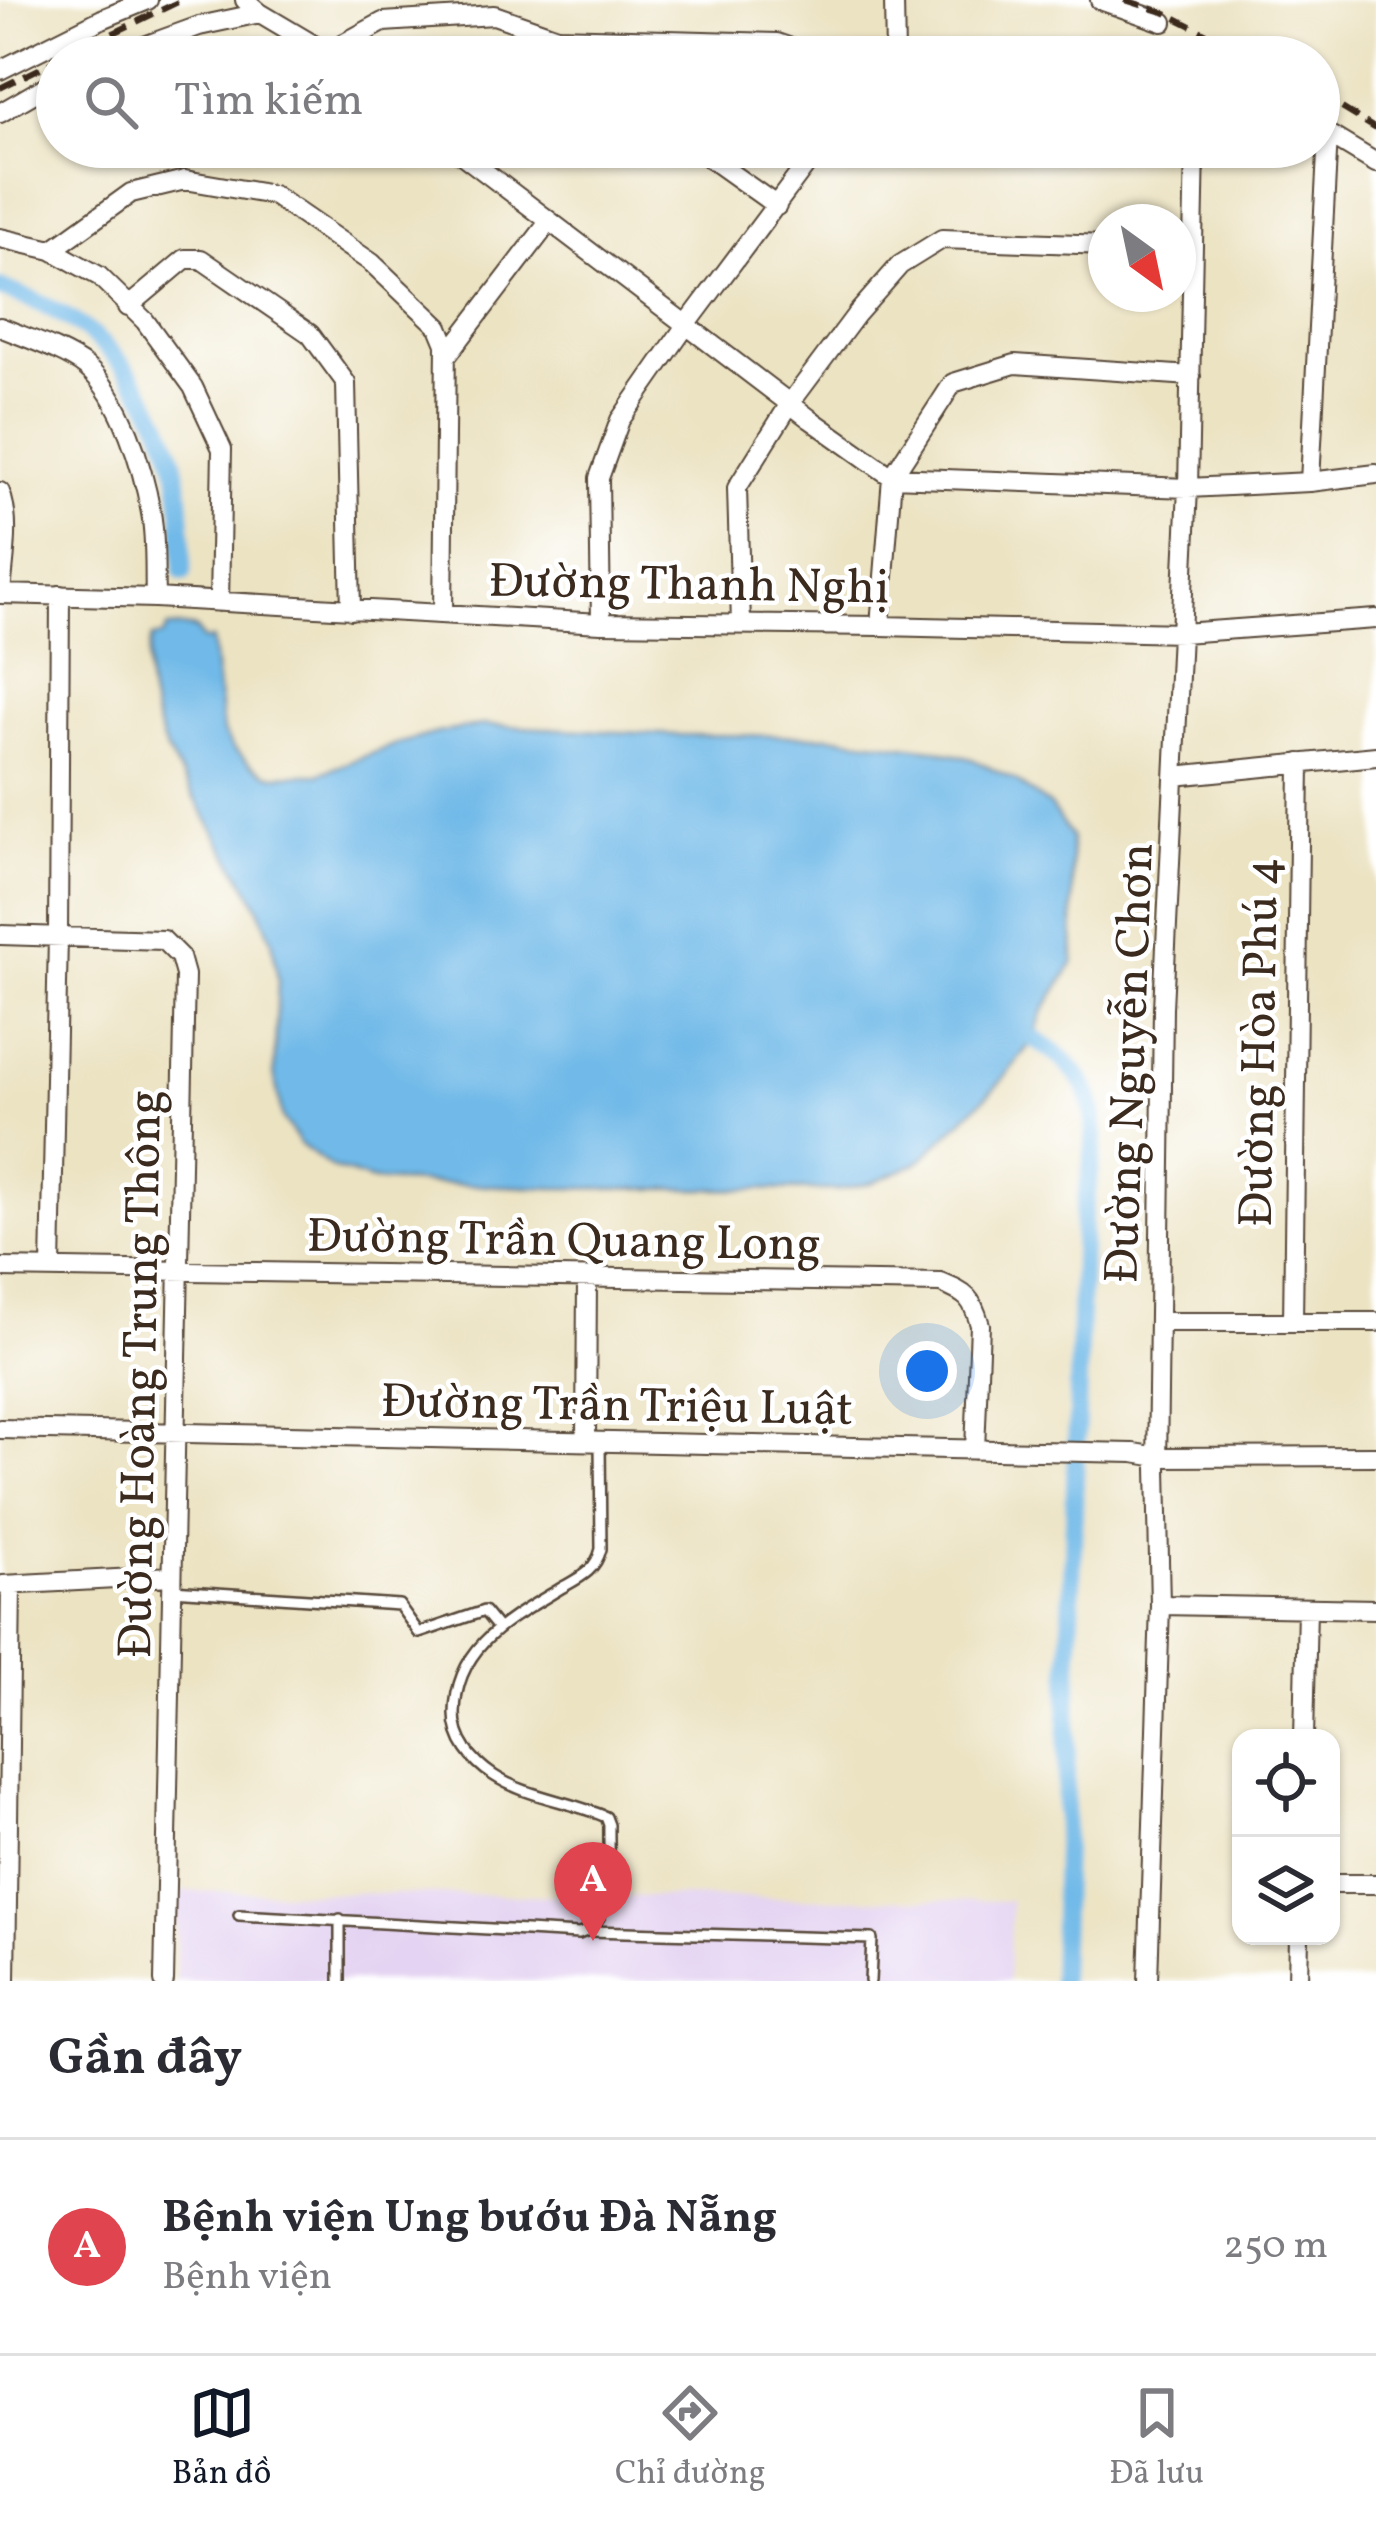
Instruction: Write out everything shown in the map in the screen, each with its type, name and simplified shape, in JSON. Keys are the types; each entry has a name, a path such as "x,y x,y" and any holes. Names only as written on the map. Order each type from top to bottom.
{"street":[{"path":"68,36 148,0"},
{"path":"894,0 895,36"},
{"path":"1100,0 1163,22"},
{"path":"172,36 253,7 300,36"},
{"path":"360,36 382,22 494,15 554,36"},
{"path":"0,70 36,52"},
{"path":"0,113 36,92"},
{"path":"1340,143 1376,163"},
{"path":"479,168 892,477 1188,488 1376,474"},
{"path":"724,168 777,206"},
{"path":"602,623 598,478 620,420 804,168"},
{"name":"Đường Nguyễn Chơn","path":"1190,204 1194,168"},
{"path":"1310,482 1322,168"},
{"path":"52,250 131,193 185,180 273,195 372,263 412,299 439,327 446,344 443,614"},
{"path":"446,357 549,222"},
{"path":"0,238 52,250 98,276 145,321 193,388 222,449 218,602"},
{"path":"741,625 737,488 790,402 900,265 942,239 1088,244"},
{"path":"128,307 185,259 201,259 310,334 328,355 346,382 351,610"},
{"name":"Đường Nguyễn Chơn","path":"1148,1981 1160,1605 1163,1008 1188,488 1188,312"},
{"path":"0,327 86,367 106,391 131,437 152,515 155,598"},
{"path":"880,626 892,477 953,383 1015,364 1191,376"},
{"path":"0,492 5,506 1,594"},
{"name":"Đường Thanh Nghị","path":"1,594 602,623 1182,633 1376,619"},
{"path":"51,1269 60,596"},
{"path":"1175,776 1376,756"},
{"name":"Đường Hòa Phú 4","path":"1293,1322 1300,764"},
{"name":"Đường Hoàng Trung Thông","path":"0,935 164,940 180,957 185,975 164,1981"},
{"name":"Đường Trần Quang Long","path":"0,1268 940,1283 965,1293 980,1325 975,1450"},
{"path":"587,1278 593,1441"},
{"path":"1160,1322 1376,1322"},
{"name":"Đường Trần Triệu Luật","path":"0,1429 1158,1456 1376,1456"},
{"path":"6,1981 6,1585 172,1583"},
{"path":"1160,1605 1376,1609"},
{"path":"1304,1729 1306,1608"},
{"path":"1340,1884 1376,1884"},
{"path":"1298,1981 1299,1945"}],"lane":[{"path":"590,1931 606,1902 608,1821 497,1778 477,1763 455,1724 455,1699 462,1676 497,1627 583,1575 599,1560 593,1441"},
{"path":"172,1583 398,1605 419,1633 484,1611 497,1627"},
{"path":"238,1915 579,1934 872,1939 870,1981"},
{"path":"340,1919 340,1981"}],"shaded area":[{"path":"177,1891 1011,1901 1008,1981 176,1981"}],"water":[{"path":"167,628 196,629 203,640 212,640 223,732 233,748 269,775 319,774 397,744 483,725 677,735 829,736 933,749 972,759 1015,780 1050,806 1071,837 1074,962 1041,1015 1034,1039 999,1084 918,1163 871,1183 837,1190 554,1188 373,1181 332,1168 300,1144 282,1117 274,1073 278,981 272,940 255,899 166,750 157,723 148,680 152,638 163,636"}],"waterway":[{"path":"0,288 46,306 83,328 140,387 174,461 183,572"},
{"path":"1034,1039 1078,1076 1094,1117 1083,1218 1060,1981"}],"railway":[{"path":"107,36 182,0"},
{"path":"1125,0 1166,13 1211,36"},
{"path":"0,88 36,70"},
{"path":"1340,107 1376,129"}],"place":[{"name":"Bệnh viện Ung bướu Đà Nẵng","path":"593,1941"}]}
